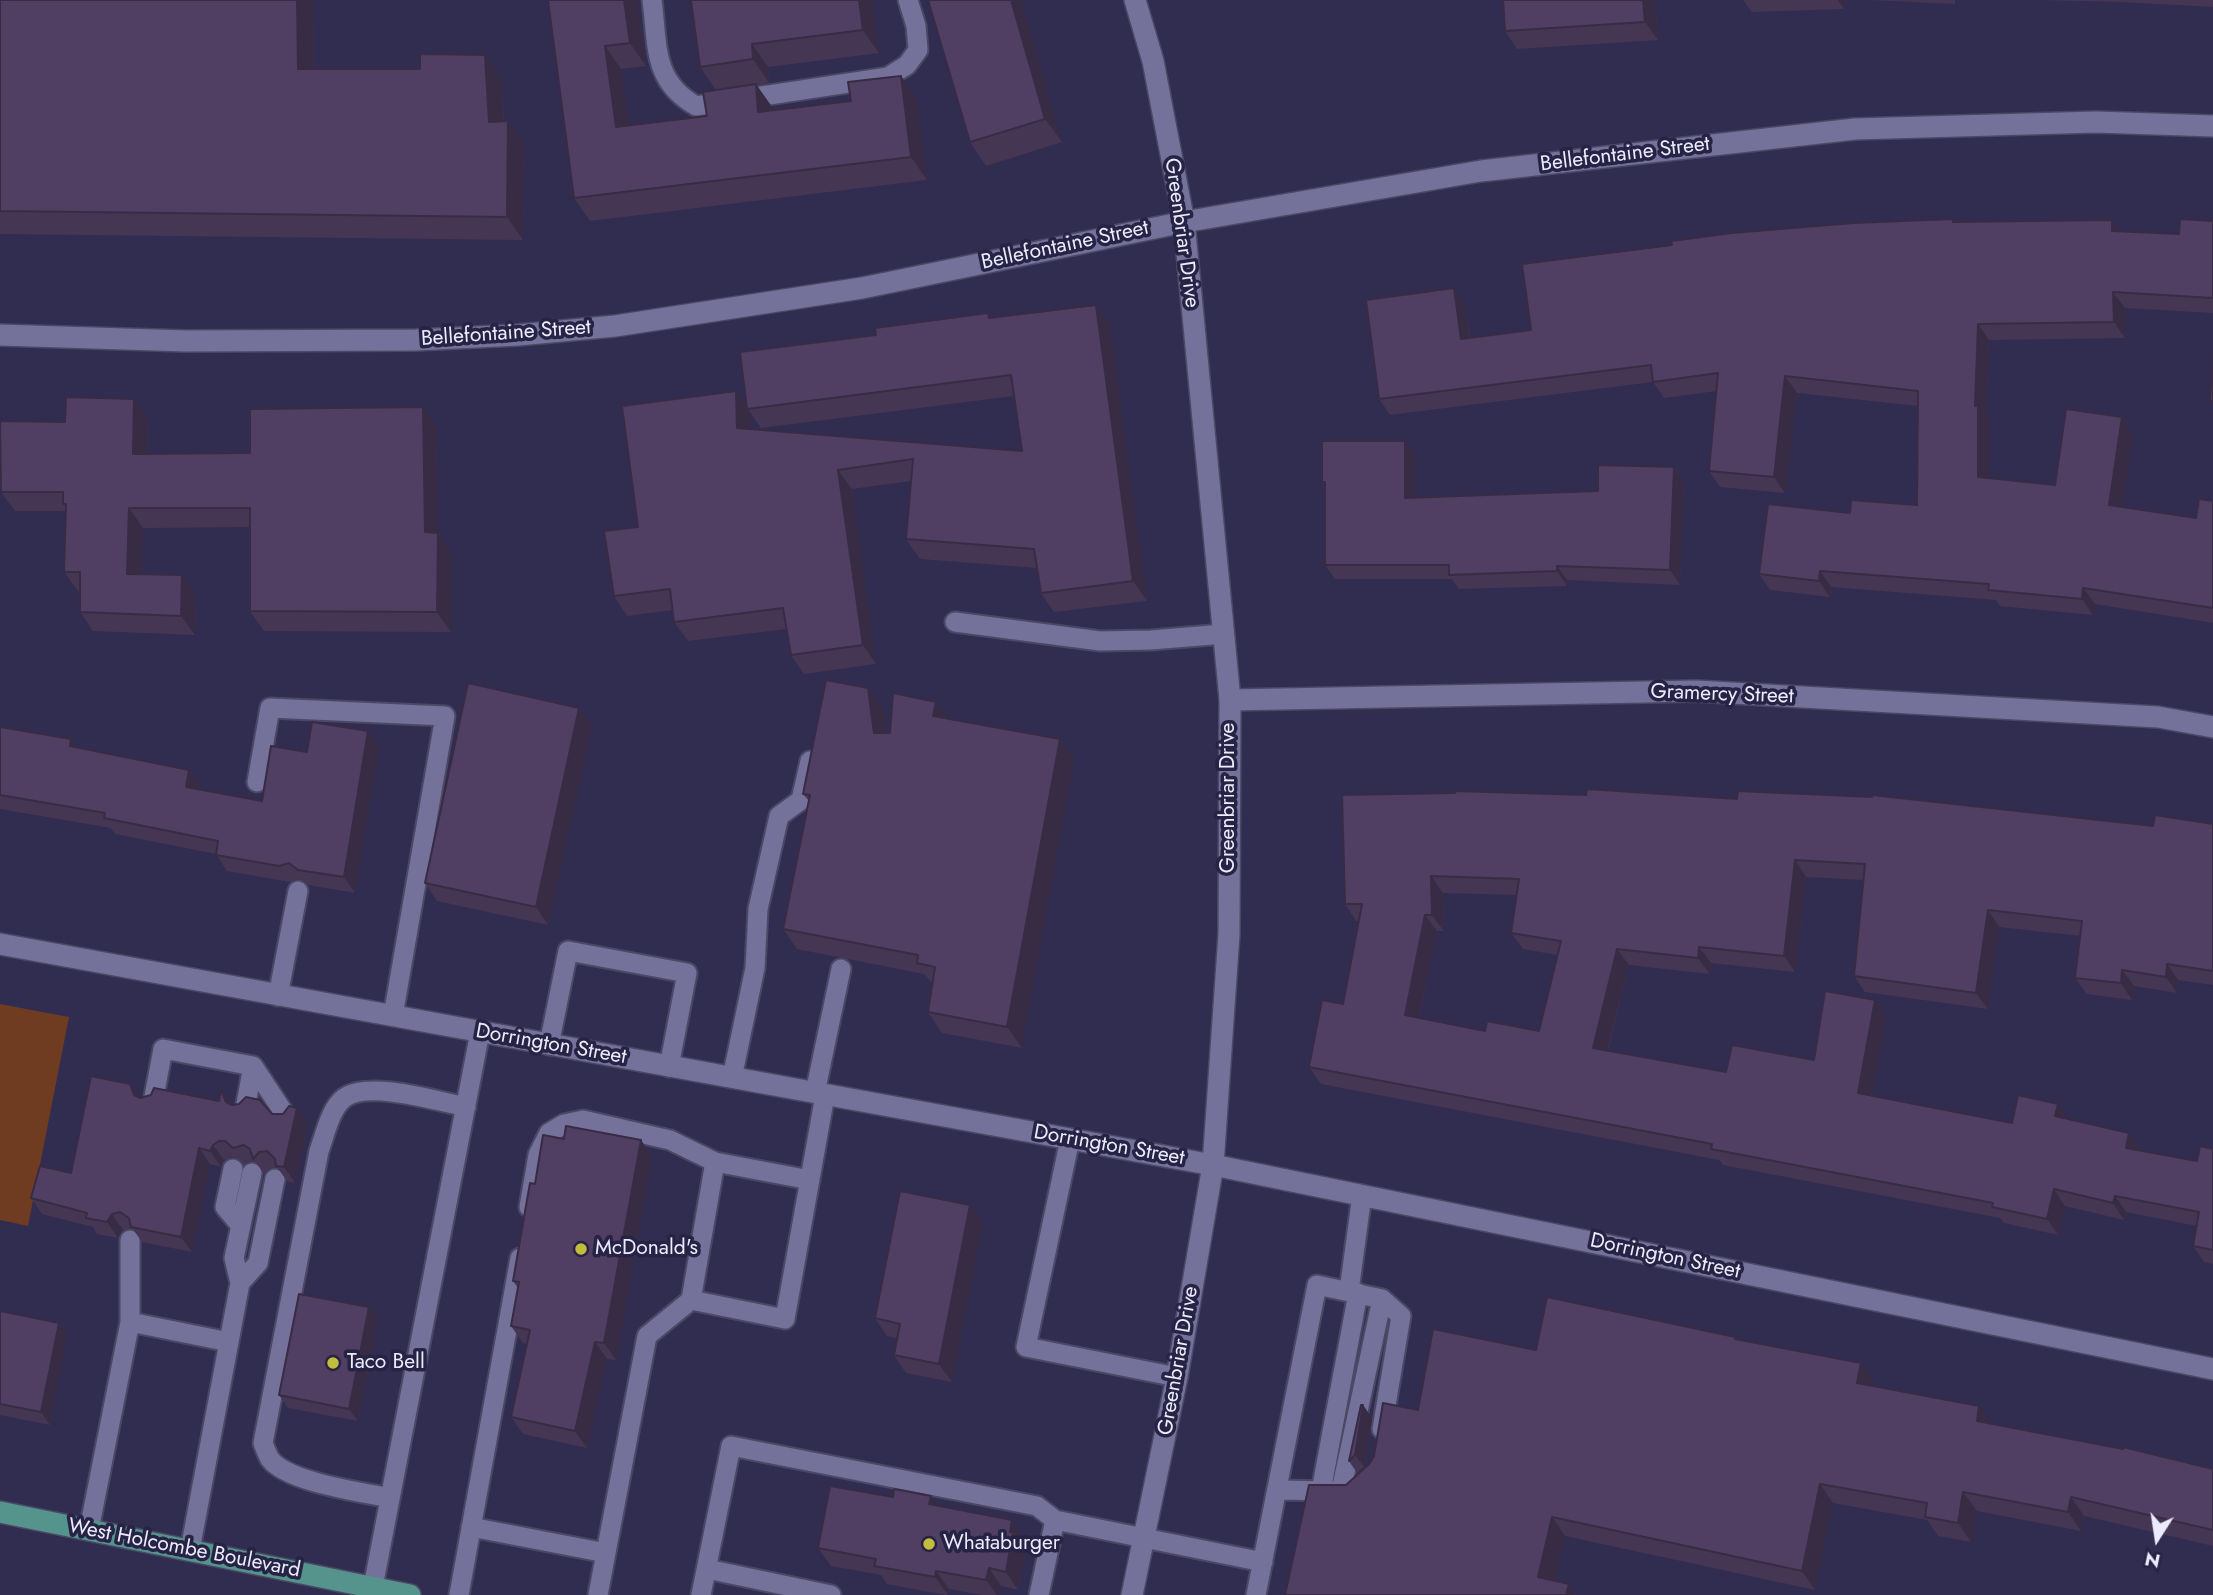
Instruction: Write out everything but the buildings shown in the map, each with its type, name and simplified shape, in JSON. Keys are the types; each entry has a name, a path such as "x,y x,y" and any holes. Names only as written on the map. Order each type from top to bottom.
{"main road":[{"name":"West Holcombe Boulevard","path":"0,1513 410,1595"}],"street":[{"name":"Greenbriar Drive","path":"1132,1595 1177,1377 1213,1165 1229,934 1230,700 1184,222 1153,61 1135,0"},
{"name":"Bellefontaine Street","path":"0,335 186,341 416,340 517,335 615,326 862,288 1184,222 1481,172 1855,128 2096,122 2213,126"},
{"name":"Gramercy Street","path":"1230,700 1696,691 2158,717 2213,727"},
{"name":"Dorrington Street","path":"0,944 1213,1165 2213,1369"}],"lane":[{"path":"652,0 662,74 679,97 696,106 888,77 907,65 918,50 916,26 908,0"},
{"path":"955,622 1100,641 1224,634"},
{"path":"257,782 270,708 445,716 393,1016"},
{"path":"732,1078 755,968 758,909 779,816 801,800 810,761"},
{"path":"278,996 298,891"},
{"path":"549,1045 568,951 687,974 669,1067"},
{"path":"691,1300 785,1319 810,1180 820,1094 841,969"},
{"path":"373,1587 480,1032"},
{"path":"153,1102 163,1049 253,1066"},
{"path":"253,1066 271,1108 288,1119"},
{"path":"245,1109 253,1066"},
{"path":"390,1498 308,1480 282,1469 270,1459 263,1443 316,1164 327,1127 337,1107 344,1098 359,1091 376,1090 466,1107"},
{"path":"459,1595 538,1155 549,1133 564,1124 583,1119 670,1140 715,1162 810,1180"},
{"path":"1070,1139 1026,1346 1177,1377"},
{"path":"597,1595 647,1336 691,1300 715,1162"},
{"path":"190,1550 240,1283 234,1258 241,1226 242,1171"},
{"path":"240,1283 258,1264 275,1179"},
{"path":"1321,1491 1354,1292 1362,1195"},
{"path":"89,1530 130,1322 130,1240"},
{"path":"1256,1595 1317,1284 1382,1299 1401,1316 1380,1447"},
{"path":"1341,1492 1382,1299"},
{"path":"130,1322 229,1342"},
{"path":"701,1595 731,1446 1037,1506 1055,1520 1263,1562"},
{"path":"1277,1490 1355,1492 1362,1486"},
{"path":"1038,1595 1055,1520"},
{"path":"471,1527 606,1553"},
{"path":"707,1569 831,1595"}],"shaded area":[{"path":"0,1004 69,1017 28,1226 0,1220"}],"place":[{"name":"McDonald's","path":"581,1249"},
{"name":"Taco Bell","path":"333,1363"},
{"name":"Whataburger","path":"929,1544"}]}
